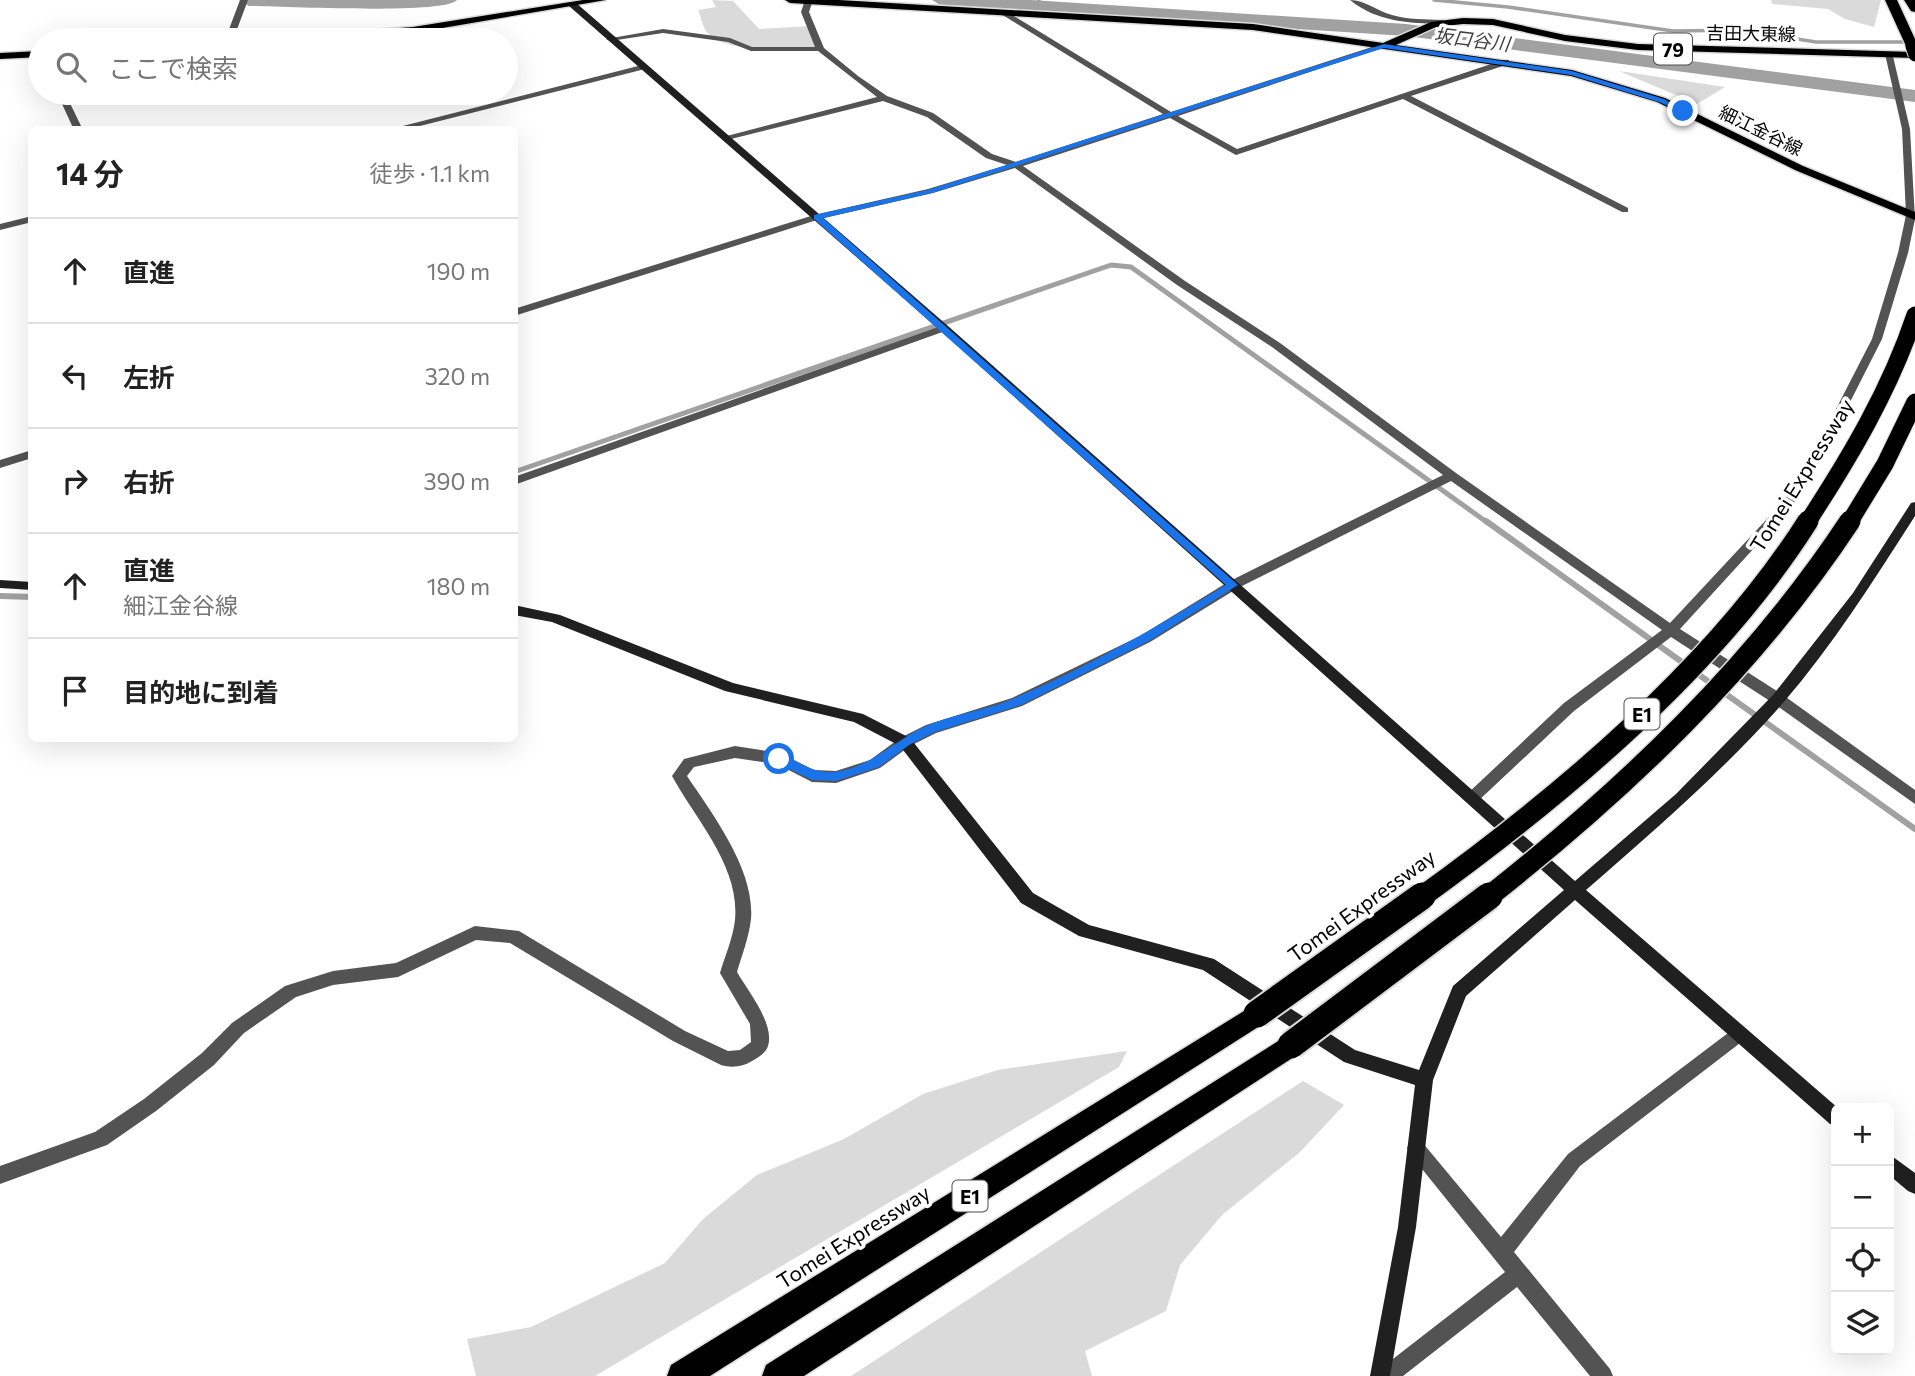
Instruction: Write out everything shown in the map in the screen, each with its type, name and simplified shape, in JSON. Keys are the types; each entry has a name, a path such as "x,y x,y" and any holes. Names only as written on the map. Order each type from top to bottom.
{"highway":[{"path":"1891,0 1914,52"},
{"path":"1910,0 1915,9"},
{"name":"Tomei Expressway","path":"682,1376 1257,1014 1414,902 1563,787 1643,713 1699,656 1792,549 1876,410 1915,315"},
{"name":"E1","path":"777,1376 1290,1045 1516,875 1581,821 1686,723 1754,648 1803,588 1864,499 1915,402"}],"main road":[{"path":"424,28 571,2 601,0"},
{"name":"細江金谷線","path":"790,0 1253,27 1388,44 1572,73 1661,100 1799,168 1913,215"},
{"name":"吉田大東線","path":"1388,44 1438,23 1493,22 1565,38 1637,47 1894,54 1914,52"},
{"path":"0,57 28,55"}],"street":[{"path":"1354,0 1380,16 1394,20 1438,23"},
{"path":"809,1 805,12 820,49 855,78 884,98 930,114 989,156 1016,165 1181,283 1276,345 1447,478 1666,633 1778,699 1915,797"},
{"path":"234,28 244,2"},
{"path":"571,2 610,39 940,325 1574,890 1617,924 1738,1035 1831,1114"},
{"path":"1004,12 1172,116 1236,152 1506,62"},
{"path":"610,39 663,31 730,40 751,49 820,49"},
{"path":"518,312 817,217 930,191 1016,165 1388,44"},
{"path":"1894,54 1896,77 1906,106 1915,149"},
{"path":"1472,798 1569,707 1666,633 1784,508 1805,480 1877,339 1913,215 1906,85 1894,54"},
{"path":"518,98 642,67"},
{"path":"1404,96 1625,210"},
{"path":"726,139 884,98"},
{"path":"67,105 77,126"},
{"path":"407,126 491,105"},
{"path":"0,227 28,220"},
{"path":"518,480 940,325"},
{"path":"0,464 28,455"},
{"path":"0,1175 101,1139 150,1105 208,1059 238,1028 291,991 332,978 398,970 475,933 513,936 679,1036 727,1059 743,1058 760,1045 758,1023 728,973 743,917 741,890 711,825 679,776 689,763 735,752 779,759 812,776 836,777 875,764 905,742 931,729 1017,702 1145,639 1233,585 1447,478"},
{"path":"1381,1376 1407,1227 1424,1080 1458,991 1681,798 1766,712 1858,596 1915,506"},
{"path":"0,583 28,586"},
{"path":"518,611 555,618 730,687 858,718 905,742 1027,898 1085,931 1208,964 1350,1056 1424,1080"},
{"path":"1501,1253 1574,1160 1738,1035"},
{"path":"1416,1148 1603,1376"},
{"path":"1893,1166 1915,1185"},
{"path":"1387,1376 1518,1274"}],"shaded area":[{"path":"712,0 733,1 759,29 811,26 817,48 742,47 715,39 703,26 698,10 716,7"},
{"path":"1771,0 1881,0 1874,27 1845,19 1828,9 1772,4"},
{"path":"1619,71 1725,87 1697,104"},
{"path":"1127,1051 1119,1067 595,1376 476,1376 467,1339 531,1327 665,1263 703,1219 757,1175 844,1139 923,1094 998,1070"},
{"path":"1303,1081 1344,1105 1299,1153 1222,1215 1180,1265 1166,1311 1085,1351 1092,1376 851,1376"}],"waterway":[{"name":"坂口谷川","path":"249,0 387,3 447,0"},
{"name":"坂口谷川","path":"942,0 1406,30 1915,96"},
{"name":"坂口谷川","path":"1038,6 1039,0"},
{"path":"1434,0 1508,7 1673,31 1740,30 1816,42 1904,42"},
{"path":"518,471 1111,265 1131,267 1488,523"},
{"path":"1486,521 1686,665"},
{"path":"0,596 28,597"},
{"path":"1695,672 1915,829"}],"route":[{"path":"779,759 812,776 836,777 875,764 905,742 931,729 1017,702 1145,639 1233,585 817,217 930,191 1172,116 1384,46 1572,73 1661,100 1683,111"}]}
